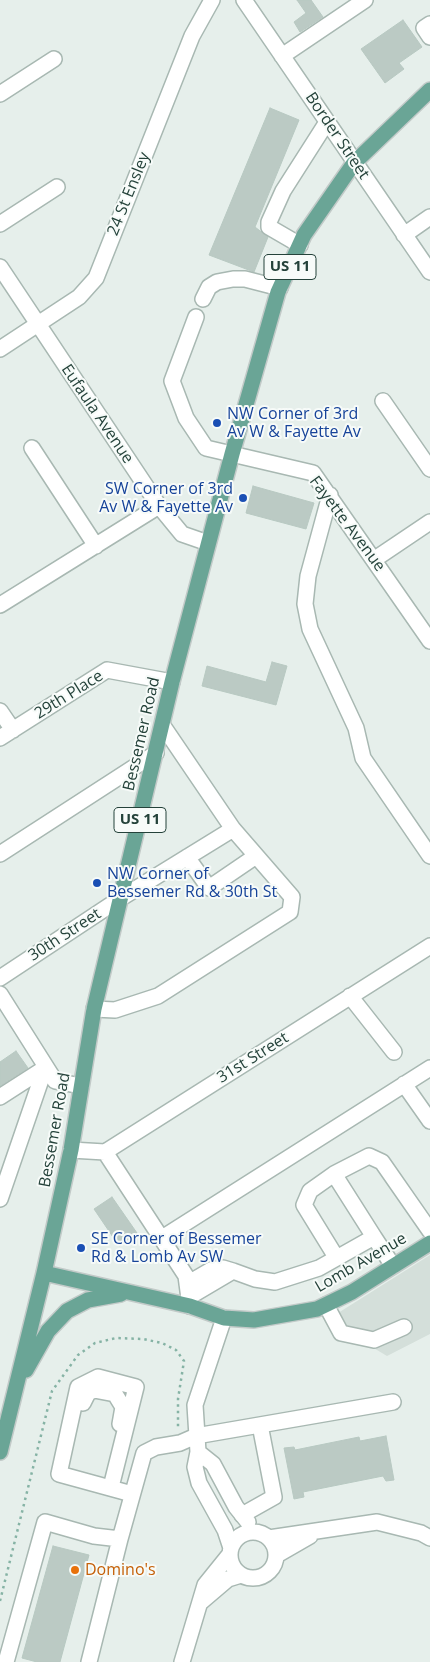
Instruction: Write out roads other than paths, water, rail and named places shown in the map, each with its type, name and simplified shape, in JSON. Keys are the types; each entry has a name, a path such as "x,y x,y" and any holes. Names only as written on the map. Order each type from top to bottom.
{"main road":[{"name":"US 11","path":"354,163 430,90"},
{"name":"Bessemer Road","path":"0,1452 44,1273 71,1150 94,1009 172,682 232,454 280,288 300,244 354,163"},
{"name":"Lomb Avenue","path":"44,1273 133,1293 189,1296 224,1318 254,1320 317,1309 352,1292 430,1243"},
{"path":"16,1386 48,1331 67,1311 88,1300 133,1293"}],"street":[{"name":"24 St Ensley","path":"0,349 79,297 96,278 192,36 212,0"},
{"name":"Border Street","path":"244,0 430,272"},
{"path":"282,56 365,0"},
{"path":"430,24 424,28 430,37"},
{"path":"0,94 54,59"},
{"path":"300,244 269,226 269,222 283,191 327,122"},
{"path":"0,224 57,187"},
{"path":"404,235 430,217"},
{"name":"Eufaula Avenue","path":"0,268 159,506 182,534 208,543"},
{"path":"203,300 209,286 216,282 233,279 245,279 280,288"},
{"name":"Fayette Avenue","path":"196,316 172,381 186,418 206,448 313,473 375,559 430,641"},
{"path":"384,401 430,469"},
{"path":"32,448 96,546"},
{"path":"330,495 308,576 306,604 310,629 356,728 363,758 430,856"},
{"path":"0,605 159,506"},
{"path":"375,559 430,522"},
{"name":"29th Place","path":"6,734 107,670 172,682"},
{"path":"0,712 6,734"},
{"path":"94,1009 114,1010 158,996 290,912 292,897 233,829 163,726"},
{"path":"0,854 156,753"},
{"name":"30th Street","path":"0,978 120,898 233,829"},
{"path":"187,857 208,888 256,856"},
{"name":"31st Street","path":"106,1152 430,946"},
{"path":"0,994 55,1082 81,1086"},
{"path":"350,996 394,1052"},
{"path":"0,1097 45,1068"},
{"path":"0,1199 45,1068"},
{"path":"162,1238 430,1068"},
{"path":"404,1084 430,1121"},
{"path":"71,1150 106,1152 186,1276 189,1296"},
{"path":"336,1257 304,1205 310,1191 334,1174 370,1156 382,1162 430,1231"},
{"path":"334,1174 393,1266"},
{"path":"189,1296 211,1270 223,1268 255,1279 275,1282 319,1268 374,1237"},
{"path":"326,1305 340,1333 374,1340 404,1327"},
{"path":"224,1318 195,1405 198,1452 195,1466 199,1483 221,1521 230,1551 231,1562 241,1575"},
{"path":"111,1487 136,1387 98,1377 78,1387 59,1474 132,1494"},
{"path":"89,1662 144,1454 156,1448 180,1443 196,1436 393,1402"},
{"path":"242,1515 274,1497 260,1425"},
{"path":"198,1452 213,1464 221,1482 242,1515 273,1543 277,1555 272,1569 263,1576 253,1578 241,1575 228,1579 200,1603"},
{"path":"6,1662 45,1522 94,1536 120,1539"},
{"path":"182,1662 205,1585 240,1535 263,1535 376,1522 421,1533 430,1538"},
{"path":"277,1555 325,1529"}],"place":[{"name":"NW Corner of 3rd Av W & Fayette Av","path":"217,423"},
{"name":"SW Corner of 3rd Av W & Fayette Av","path":"243,498"},
{"name":"NW Corner of Bessemer Rd & 30th St","path":"97,883"},
{"name":"SE Corner of Bessemer Rd & Lomb Av SW","path":"81,1248"},
{"name":"Domino's","path":"75,1570"}]}
